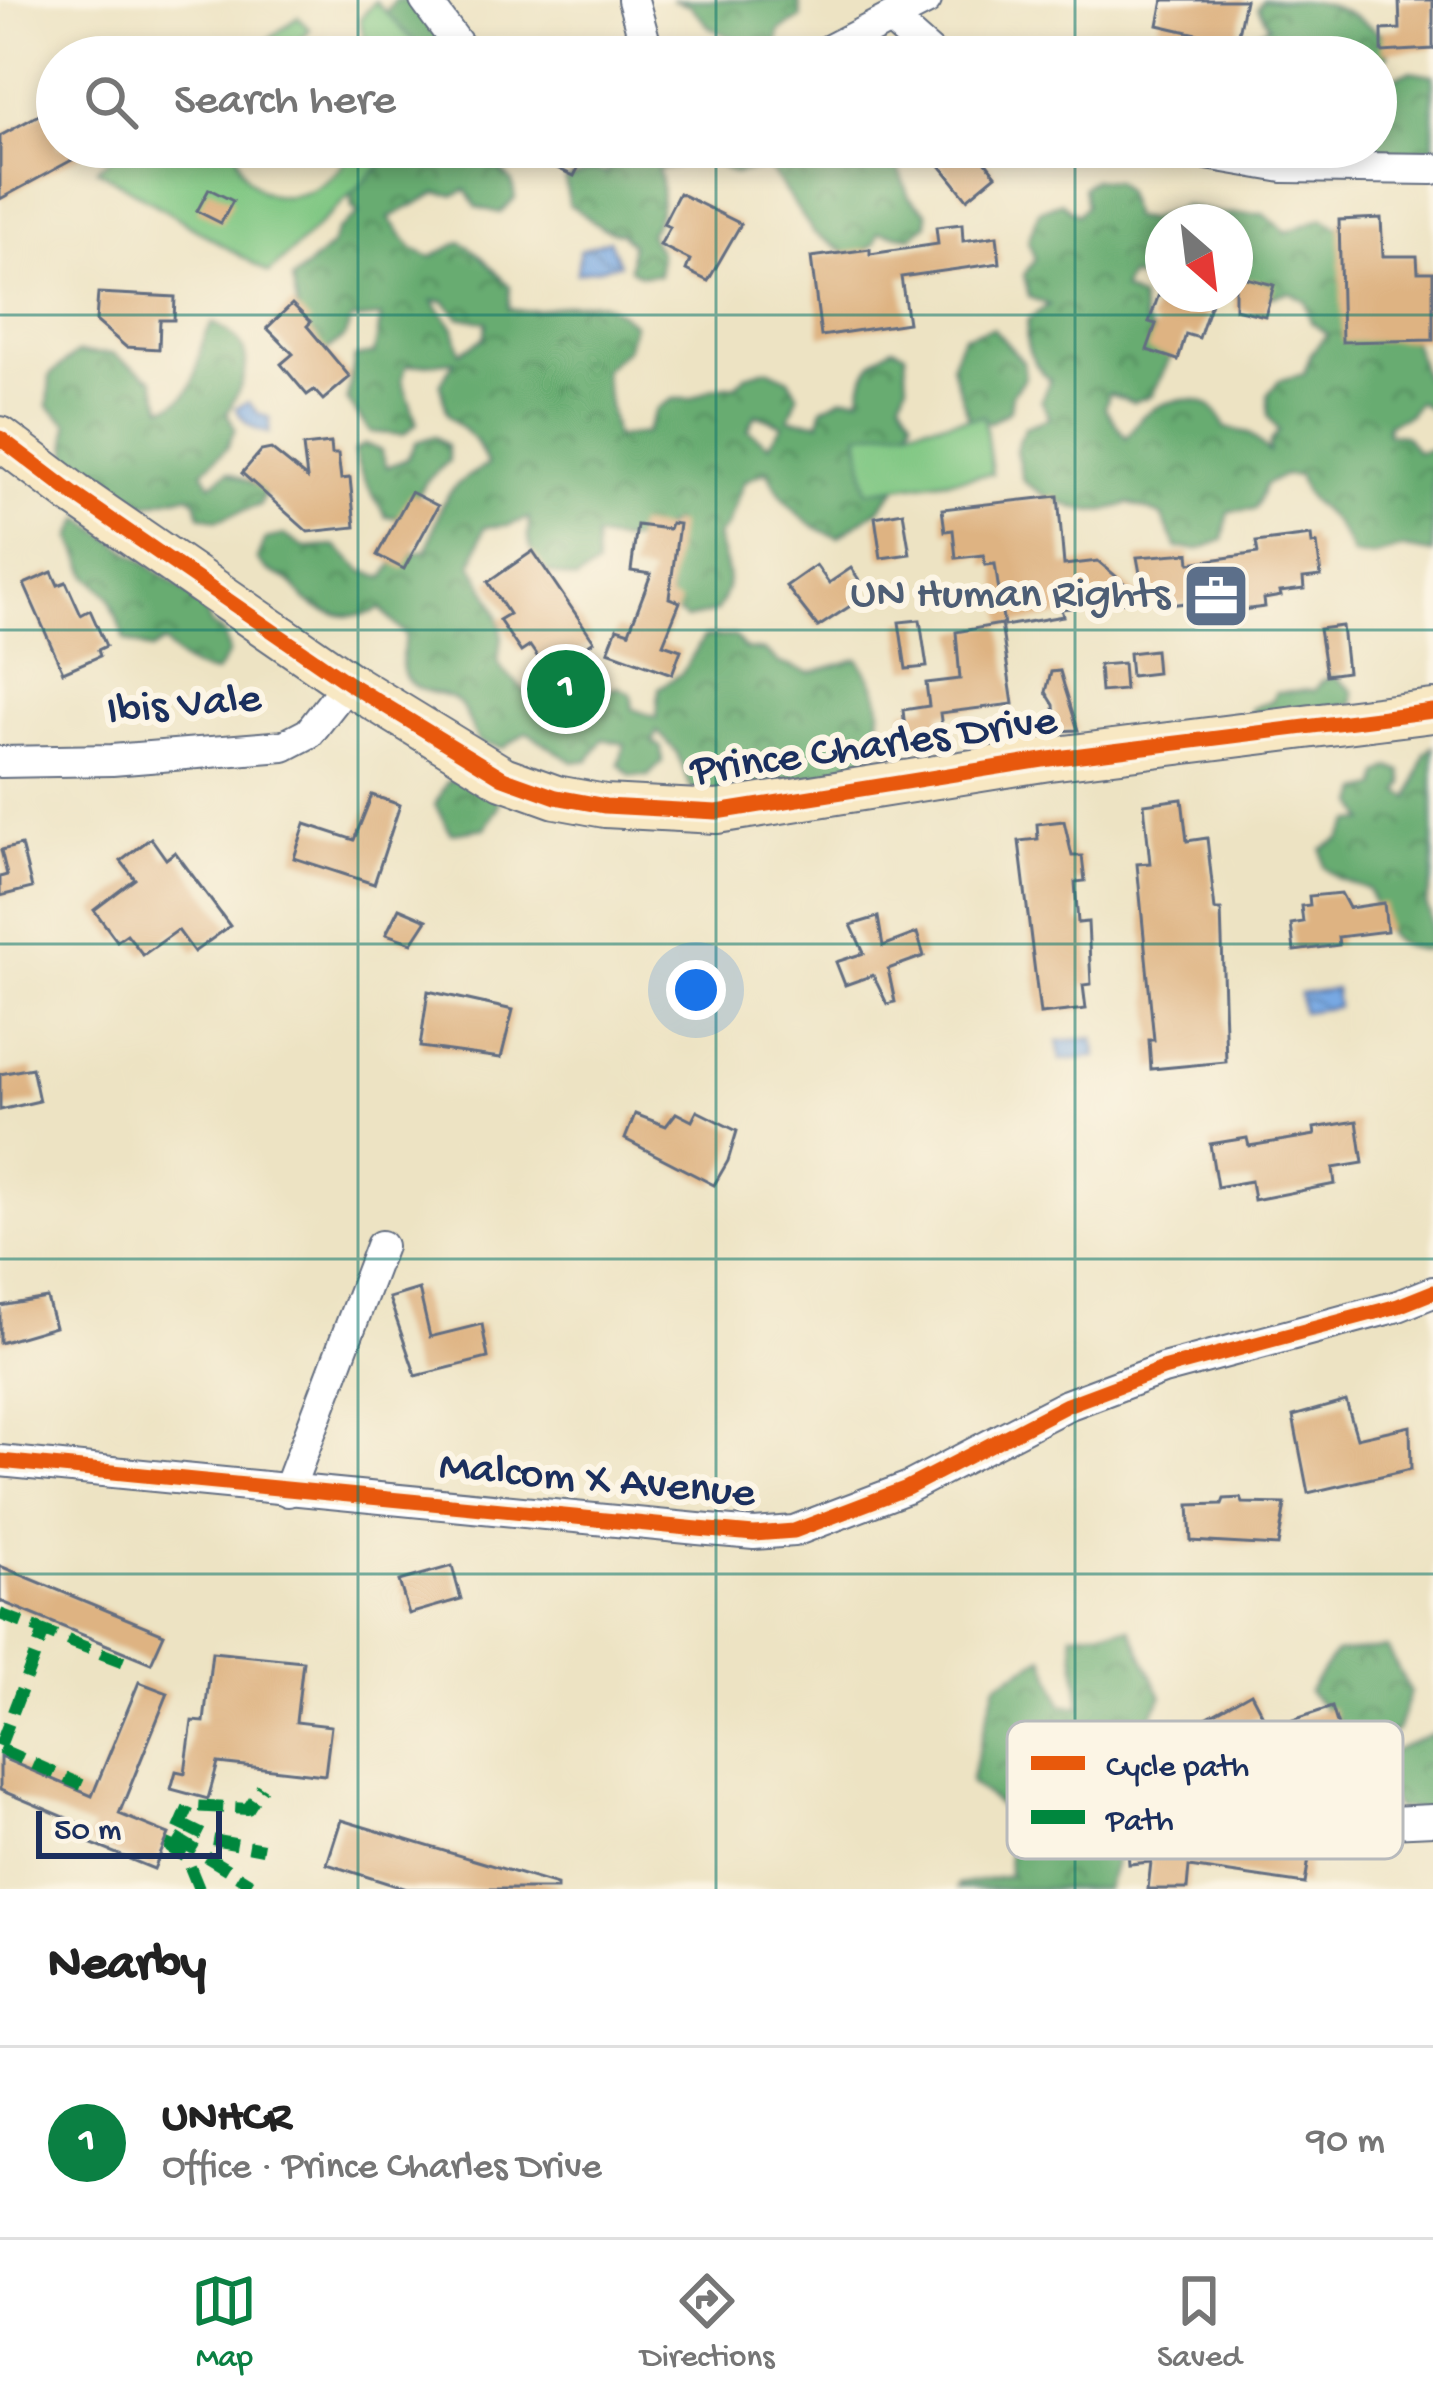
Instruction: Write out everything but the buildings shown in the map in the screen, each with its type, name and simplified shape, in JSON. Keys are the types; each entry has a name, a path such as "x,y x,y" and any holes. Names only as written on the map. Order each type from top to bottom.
{"street":[{"path":"425,0 452,36"},
{"path":"633,0 643,36"},
{"path":"859,36 926,0"},
{"path":"891,20 910,36"},
{"path":"1358,168 1433,170"},
{"name":"Prince Charles Drive","path":"0,438 349,683 503,778 556,796 676,813 717,812 1049,759 1433,711"},
{"name":"Ibis Vale","path":"0,762 136,758 284,746 309,733 349,683"},
{"path":"288,1491 381,1246"},
{"name":"Malcom X Avenue","path":"0,1461 754,1534 794,1531 907,1488 1067,1405 1162,1370 1398,1306 1433,1292"},
{"path":"1403,1821 1433,1820"}],"green space":[{"path":"395,0 436,0 465,36 380,36 376,25"},
{"path":"671,0 799,0 801,18 778,36 727,36 710,28 691,6"},
{"path":"1263,0 1315,3 1342,10 1383,36 1253,36 1269,26 1258,7"},
{"path":"375,1 409,36 364,36 360,19"},
{"path":"298,17 310,29 304,36 273,36"},
{"path":"1410,71 1433,75 1433,170 1397,164 1397,76"},
{"path":"242,168 256,187 272,195 290,196 326,181 340,168 378,168 269,273 97,169"},
{"path":"364,168 504,168 501,170 512,182 515,198 500,213 477,207 466,190 455,195 437,193 389,218 413,249 431,257 461,242 475,251 510,286 509,309 598,303 634,324 627,348 603,370 615,437 646,433 656,409 673,399 691,399 713,388 736,385 746,375 767,369 789,379 798,395 789,419 820,422 822,408 843,397 860,397 866,373 879,356 893,347 905,353 907,383 901,399 912,417 898,486 880,508 838,537 798,513 767,471 744,481 727,526 717,536 728,582 716,612 686,619 670,608 668,555 673,522 636,539 595,537 596,567 576,580 538,569 528,538 529,518 484,527 472,565 499,618 501,668 530,699 546,703 555,713 618,687 631,694 633,709 657,718 659,688 682,673 704,637 734,636 745,649 765,651 779,663 810,673 858,659 880,706 864,777 696,800 676,751 657,731 653,741 661,748 662,762 648,776 631,776 619,764 625,744 603,739 589,760 573,762 527,732 503,748 479,742 454,700 411,684 402,659 406,636 381,609 353,616 324,611 261,564 257,559 265,539 284,535 305,548 335,546 363,571 384,578 397,558 427,550 452,490 488,465 476,441 448,415 440,385 454,361 406,366 402,380 417,423 403,435 370,432 347,400 355,357 374,354 381,317 351,320 344,338 319,355 301,324 292,280 359,213 352,208 350,182","holes":["433,301 444,301 459,317 487,322 484,338 460,352 454,328","756,414 783,425 769,445 748,430"]},
{"path":"609,168 666,168 657,169 661,202 649,233 660,253 659,275 641,275 630,269 631,244 621,233 599,226 569,205 565,180 594,169 606,173"},
{"path":"724,168 763,168 734,174"},
{"path":"769,168 898,168 909,197 927,212 927,224 911,237 879,232 875,244 854,258 814,233"},
{"path":"1093,179 1115,181 1125,192 1132,218 1145,220 1145,280 1129,276 1122,290 1140,299 1144,321 1171,356 1152,395 1133,402 1109,393 1105,408 1126,438 1141,417 1155,408 1190,400 1211,407 1225,428 1249,433 1269,452 1279,431 1268,416 1268,394 1280,380 1304,374 1310,354 1327,334 1311,322 1305,301 1289,292 1253,301 1253,214 1263,214 1287,232 1323,218 1340,228 1395,326 1414,343 1425,379 1433,377 1433,411 1418,402 1409,414 1388,424 1387,434 1404,435 1417,452 1433,449 1433,553 1404,548 1373,556 1353,555 1337,526 1307,495 1299,476 1284,475 1265,485 1255,509 1229,511 1223,540 1199,549 1177,548 1161,515 1129,503 1101,510 1074,507 1023,481 1016,450 1025,427 1050,418 1041,400 1050,380 1027,346 1028,319 1049,305 1029,297 1024,275 1035,259 1028,241 1039,211 1061,202 1077,215 1086,206 1083,187"},
{"path":"213,323 238,342 246,362 227,413 235,429 227,448 203,471 211,484 228,472 266,490 260,505 217,520 200,515 196,500 188,495 129,507 100,503 75,475 68,424 48,406 50,375 77,353 112,354 153,379 163,407 177,402 192,384"},
{"path":"993,328 1023,362 1025,377 1012,394 1010,410 991,422 969,419 951,365 963,336"},
{"path":"984,416 992,474 867,491 859,434"},
{"path":"435,436 447,446 449,461 427,480 405,517 386,517 354,451 365,444 381,451 387,467 407,459 416,442"},
{"path":"81,518 202,603 211,625 224,634 229,653 216,673 187,664 164,642 151,650 125,640 109,596 88,576 72,537"},
{"path":"1334,676 1353,691 1353,704 1253,722 1251,709 1272,700 1276,692 1315,690"},
{"path":"1433,747 1433,877 1426,905 1431,927 1426,950 1392,939 1368,889 1337,878 1324,867 1322,849 1340,839 1351,822 1366,821 1357,804 1361,791 1378,787 1380,774 1390,767 1402,772 1400,792 1410,798 1425,753"},
{"path":"465,776 498,794 498,807 485,828 451,833 435,805 447,782"},
{"path":"1130,1628 1162,1697 1149,1721 1007,1721 1007,1812 970,1782 996,1684 1044,1657 1062,1704 1081,1707 1072,1633"},
{"path":"1387,1648 1410,1692 1400,1721 1337,1721 1308,1691 1335,1653"},
{"path":"1433,1734 1433,1811 1403,1809 1403,1747"},
{"path":"1008,1859 1115,1859 1106,1889 957,1889 958,1885 1009,1876"}],"water":[{"path":"609,240 619,264 577,273 580,250"},
{"path":"248,402 270,418 269,433 250,425 239,413 236,408"},
{"path":"1335,989 1337,1007 1302,1012 1300,994"},
{"path":"1094,1038 1096,1057 1060,1060 1058,1041"}],"marked path":[{"path":"0,1614 134,1666"},
{"path":"0,1746 43,1634"},
{"path":"0,1749 82,1785"},
{"path":"199,1889 186,1857 171,1848 189,1806 248,1809 262,1787"},
{"path":"181,1824 213,1840 263,1849"},
{"path":"176,1838 251,1884"}],"cycle path":[{"path":"0,438 348,683 503,778 556,797 605,806 717,812 1049,759 1433,711"},
{"path":"0,1461 754,1534 794,1531 907,1488 1067,1405 1163,1369 1398,1306 1433,1292"}],"place":[{"name":"UN Human Rights","path":"1216,596"},
{"name":"UNHCR","path":"566,689"}]}
